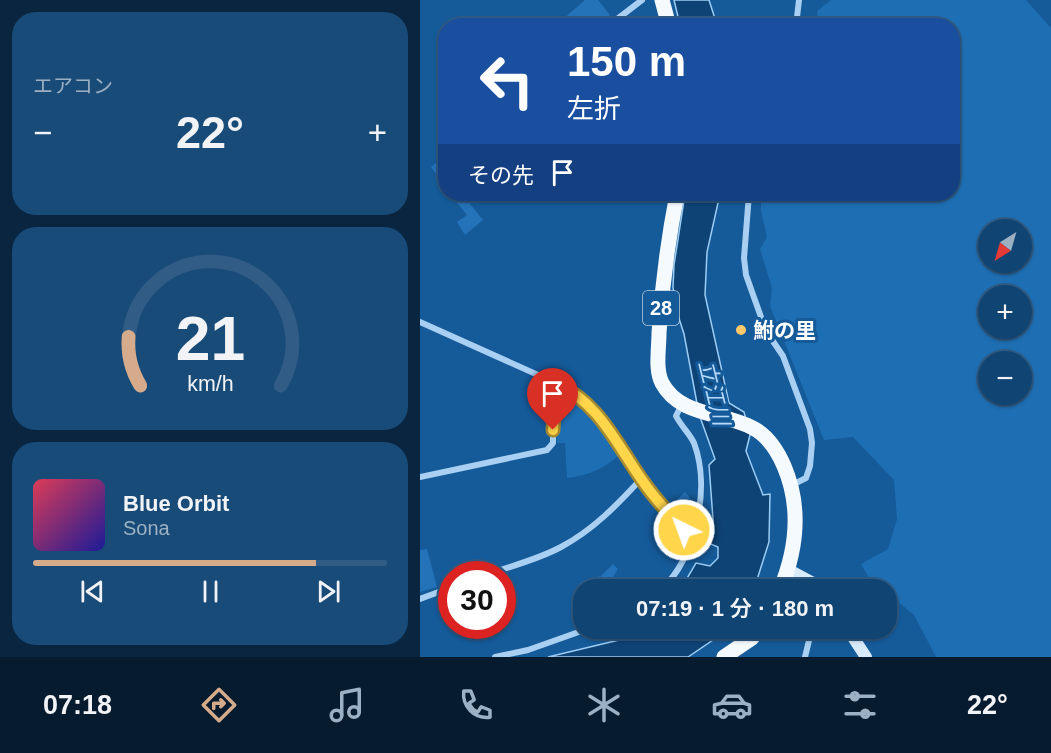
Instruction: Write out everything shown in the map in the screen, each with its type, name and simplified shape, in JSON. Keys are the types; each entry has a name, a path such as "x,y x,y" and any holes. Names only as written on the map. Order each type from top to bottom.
{"main road":[{"path":"662,0 667,18"},
{"name":"28","path":"676,201 662,291 658,361 661,381 675,399 687,406 753,428 779,454 792,485 796,526 794,546 784,579"},
{"path":"787,569 806,579"},
{"path":"724,657 751,639"},
{"path":"855,639 866,657"}],"street":[{"path":"618,18 642,0"},
{"path":"797,18 799,0"},
{"path":"748,201 744,258 746,275 766,332 783,356 810,429 812,443 810,466 806,478 792,485"},
{"path":"420,322 579,396 625,452 641,479 692,540"},
{"path":"420,477 547,450 553,443 556,384"},
{"path":"669,579 692,540 698,522 700,484 698,460 693,441 681,427 676,416 687,406"},
{"path":"516,564 560,548 586,532 613,509 641,479"},
{"path":"420,598 438,592"},
{"path":"495,657 528,650 573,634"},
{"path":"805,657 809,639"}],"shaded area":[{"path":"831,0 1026,0 1051,28 1051,657 936,657 914,615 897,601 897,579 870,579 868,576 861,564 888,549 897,519 894,480 853,437 824,440 770,306 772,288 760,249 767,237 761,201 960,201 960,18 818,18 817,11"},
{"path":"561,389 571,394 587,408 621,453 596,470 567,478 565,443 557,443 556,419"}],"water":[{"path":"674,0 709,0 715,18 678,18"},
{"name":"立江川","path":"684,201 718,201 707,252 705,295 729,403 744,412 750,435 746,451 763,495 770,494 769,542 757,579 687,579 696,563 710,566 718,558 718,547 708,543 714,533 709,465 715,459 699,414 673,287"},
{"path":"714,639 688,657 548,657 619,640"}],"building":[{"path":"585,0 598,0 610,15 606,18 564,18"},
{"path":"438,161 438,176 431,167"},
{"path":"456,201 468,201 483,220 465,235 457,222 467,215"},
{"path":"685,492 690,498 681,506 688,514 682,518 671,505"},
{"path":"427,549 437,587 420,592 420,550"},
{"path":"613,564 618,569 613,577 615,579 595,579"}],"place":[{"name":"鮒の里","path":"741,330"}],"route":[{"path":"553,430 556,384 579,396 592,409 625,452 655,498 684,530"}]}
